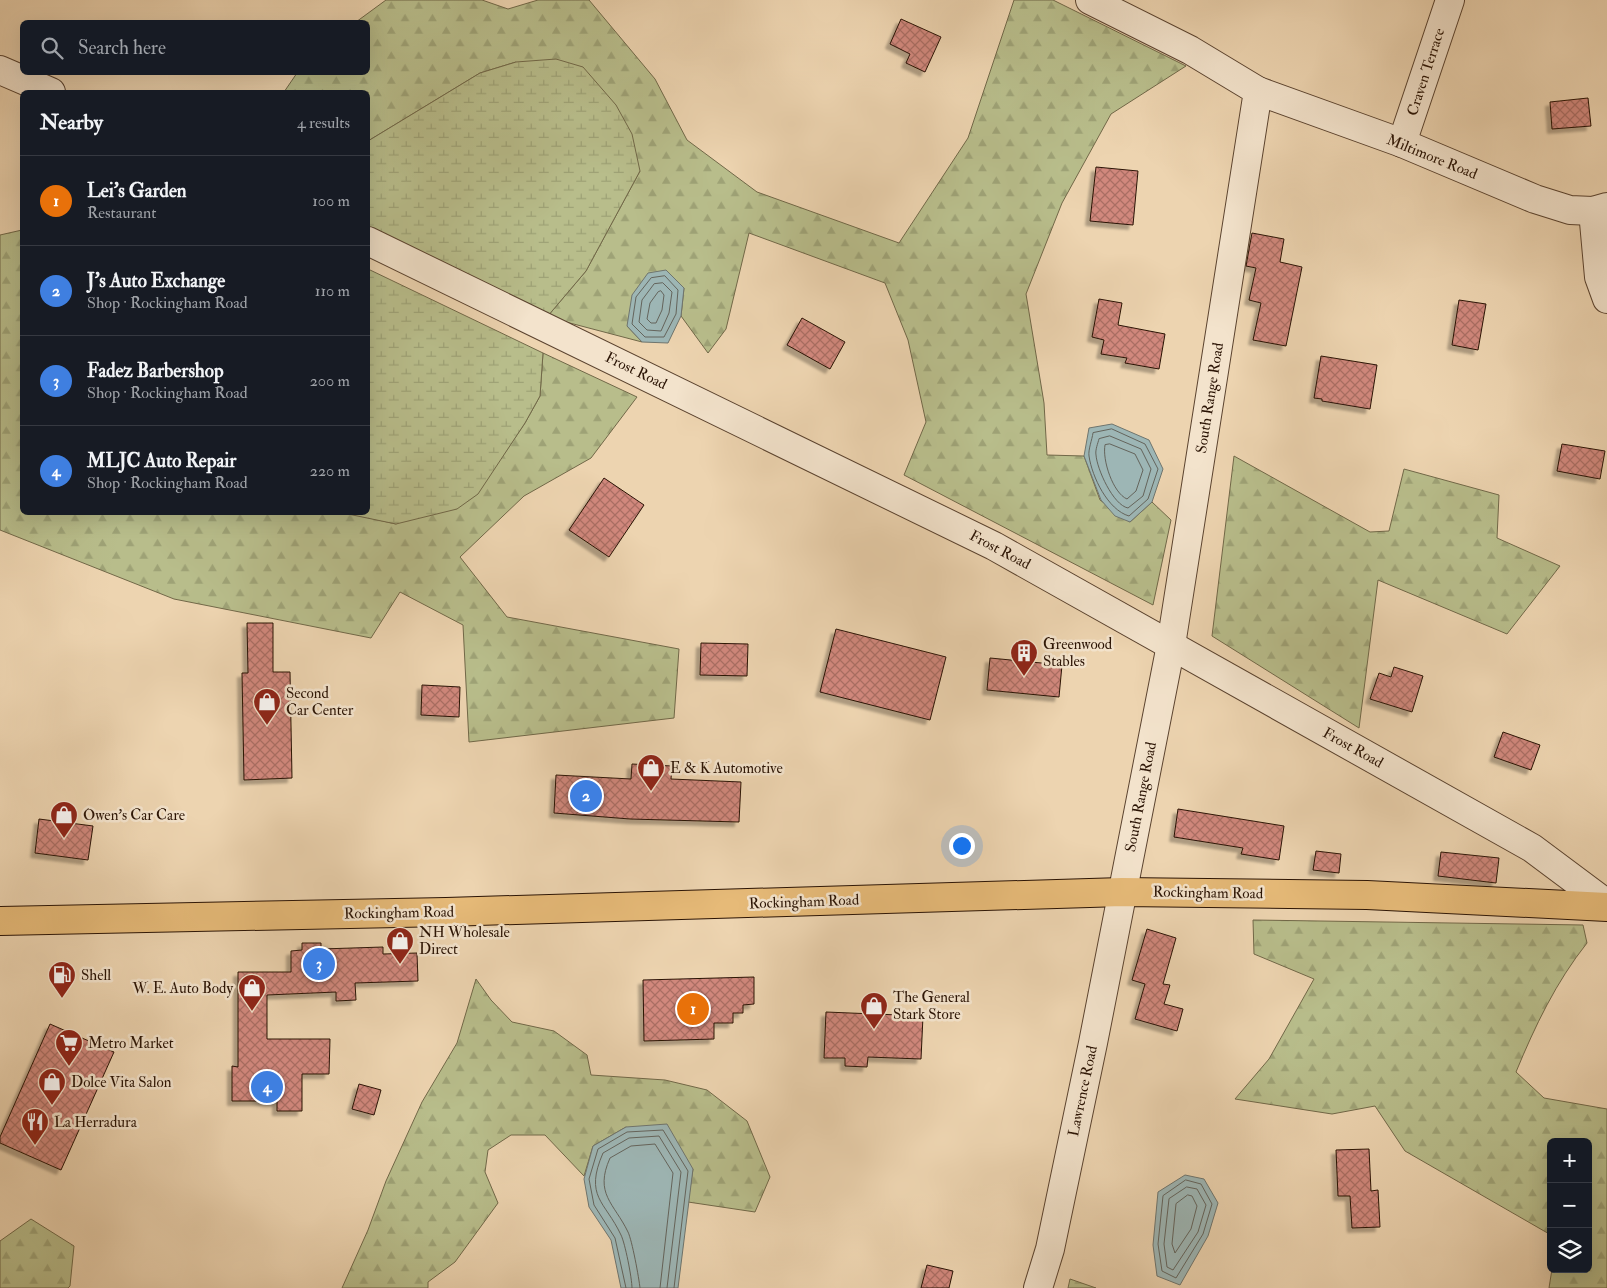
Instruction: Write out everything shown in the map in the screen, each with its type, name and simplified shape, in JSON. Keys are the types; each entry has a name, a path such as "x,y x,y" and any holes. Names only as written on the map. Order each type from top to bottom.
{"main road":[{"name":"Rockingham Road","path":"0,921 446,912 1122,892 1367,895 1607,906"}],"street":[{"path":"1090,0 1190,50 1258,91"},
{"name":"Craven Terrace","path":"1402,144 1450,0"},
{"path":"0,70 46,90"},
{"name":"Miltimore Road","path":"1258,91 1402,144 1535,199 1570,210 1600,209"},
{"name":"South Range Road","path":"1122,892 1171,645 1258,91"},
{"path":"1600,209 1599,277 1607,299"},
{"name":"Frost Road","path":"370,241 994,546 1532,848 1607,906"},
{"name":"Lawrence Road","path":"1038,1288 1050,1249 1122,892"}],"green space":[{"path":"386,0 482,0 508,9 538,0 589,0 655,79 687,140 757,192 899,243 968,138 1014,0 1053,0 1186,66 1111,114 1062,203 1026,294 1044,403 1047,455 1084,456 1100,500 1130,522 1152,502 1171,520 1153,605 904,475 926,422 908,340 885,283 749,233 726,329 708,353 681,316 684,288 627,326 642,342 547,317 586,271 640,171 516,62 480,73 370,140 370,90 285,90 296,75 370,75 370,20 359,20"},
{"path":"556,59 583,67 616,105 632,134 640,171 586,271 547,317 370,228 370,140 480,73 516,62"},
{"path":"20,230 20,515 356,515 396,524 504,454 540,396 543,353 637,397 591,458 524,496 460,557 507,617 679,649 674,718 469,742 463,625 400,592 371,638 174,599 0,530 0,235"},
{"path":"370,270 543,353 540,396 525,423 478,494 457,509 396,524 353,515 370,515"},
{"path":"1234,456 1370,532 1389,531 1404,469 1499,495 1497,538 1560,566 1507,634 1378,580 1359,728 1212,636"},
{"path":"1253,920 1583,925 1587,943 1565,973 1547,1005 1516,1072 1544,1098 1607,1109 1607,1288 1549,1288 1551,1273 1592,1273 1592,1138 1547,1138 1547,1233 1405,1151 1375,1106 1332,1114 1235,1099 1269,1059 1314,979 1254,954"},
{"path":"476,979 491,1000 512,1022 554,1031 587,1055 591,1075 665,1080 707,1090 747,1121 770,1177 755,1212 688,1202 693,1169 626,1127 593,1146 584,1176 545,1135 511,1135 488,1150 485,1172 498,1203 455,1262 428,1282 428,1288 342,1288 368,1230 386,1181 422,1102 457,1043"},
{"path":"31,1219 74,1246 70,1286 68,1288 0,1288 0,1241"},
{"path":"1070,1279 1096,1288 1068,1288"}],"water":[{"path":"666,270 684,288 681,316 668,343 642,342 627,326 632,295 648,273"},
{"path":"1112,424 1149,440 1163,469 1152,502 1130,522 1115,516 1101,500 1084,456 1089,428"},
{"path":"667,1124 693,1169 678,1288 621,1288 611,1240 589,1207 584,1179 593,1146 626,1127"},
{"path":"1185,1175 1204,1179 1218,1203 1208,1236 1180,1285 1157,1276 1153,1245 1158,1192"}],"building":[{"path":"901,19 941,37 925,72 906,63 910,54 890,44"},
{"path":"1588,98 1591,126 1552,129 1550,102"},
{"path":"1096,167 1138,171 1133,225 1090,221"},
{"path":"1252,233 1284,239 1280,262 1302,267 1286,346 1253,340 1261,303 1249,300 1256,268 1246,266"},
{"path":"1099,299 1122,303 1118,325 1165,334 1159,369 1125,363 1127,358 1101,354 1104,340 1092,337"},
{"path":"1459,300 1486,304 1478,350 1452,345"},
{"path":"802,318 845,342 830,369 787,345"},
{"path":"1321,356 1377,365 1370,409 1314,398"},
{"path":"1562,444 1605,451 1600,479 1557,471"},
{"path":"604,478 644,505 609,557 569,530"},
{"name":"Second Car Center","path":"247,623 273,623 273,672 290,672 292,778 244,780 242,673 248,673"},
{"path":"836,629 946,657 930,720 820,692"},
{"path":"701,643 748,644 747,676 700,675"},
{"name":"Greenwood Stables","path":"990,658 1062,665 1059,697 987,690"},
{"path":"1394,667 1423,676 1412,712 1370,699 1379,673 1391,677"},
{"path":"422,685 460,687 459,717 421,715"},
{"path":"1503,732 1540,745 1531,770 1494,757"},
{"path":"632,764 672,766 671,779 741,782 739,822 630,819 554,813 556,775 631,779"},
{"path":"1178,809 1284,826 1279,860 1241,854 1243,848 1174,837"},
{"name":"Owen's Car Care","path":"39,819 93,826 88,860 35,853"},
{"path":"1316,851 1341,854 1339,873 1313,870"},
{"path":"1441,852 1499,858 1496,883 1438,876"},
{"path":"1147,929 1176,938 1163,984 1170,985 1164,1004 1183,1009 1177,1031 1135,1019 1145,984 1132,980"},
{"path":"302,943 321,943 321,949 383,947 383,954 417,953 418,981 355,983 356,1000 336,1001 336,992 267,995 267,1039 330,1039 329,1074 302,1074 302,1111 277,1111 277,1101 232,1101 232,1066 238,1067 238,972 291,972 291,951 302,950"},
{"path":"754,977 754,1004 743,1005 743,1013 733,1013 733,1023 714,1023 714,1039 644,1041 643,980"},
{"name":"The General Stark Store","path":"826,1012 923,1016 921,1059 868,1057 867,1067 845,1066 845,1058 824,1058"},
{"path":"50,1024 114,1052 61,1170 0,1143 0,1137"},
{"path":"359,1084 381,1090 374,1115 352,1109"},
{"path":"1369,1149 1371,1191 1378,1190 1380,1227 1352,1228 1350,1196 1338,1196 1336,1150"},
{"path":"927,1265 953,1271 949,1288 921,1288"}],"place":[{"name":"Greenwood Stables","path":"1024,677"},
{"name":"Second Car Center","path":"267,726"},
{"name":"E & K Automotive","path":"651,792"},
{"name":"J's Auto Exchange","path":"586,796"},
{"name":"Owen's Car Care","path":"64,839"},
{"name":"Fadez Barbershop","path":"319,964"},
{"name":"NH Wholesale Direct","path":"400,965"},
{"name":"Shell","path":"62,999"},
{"name":"Lei's Garden","path":"693,1009"},
{"name":"W. E. Auto Body","path":"252,1012"},
{"name":"The General Stark Store","path":"874,1030"},
{"name":"Metro Market","path":"69,1067"},
{"name":"MLJC Auto Repair","path":"267,1087"},
{"name":"Dolce Vita Salon","path":"52,1106"},
{"name":"La Herradura","path":"35,1146"}]}
